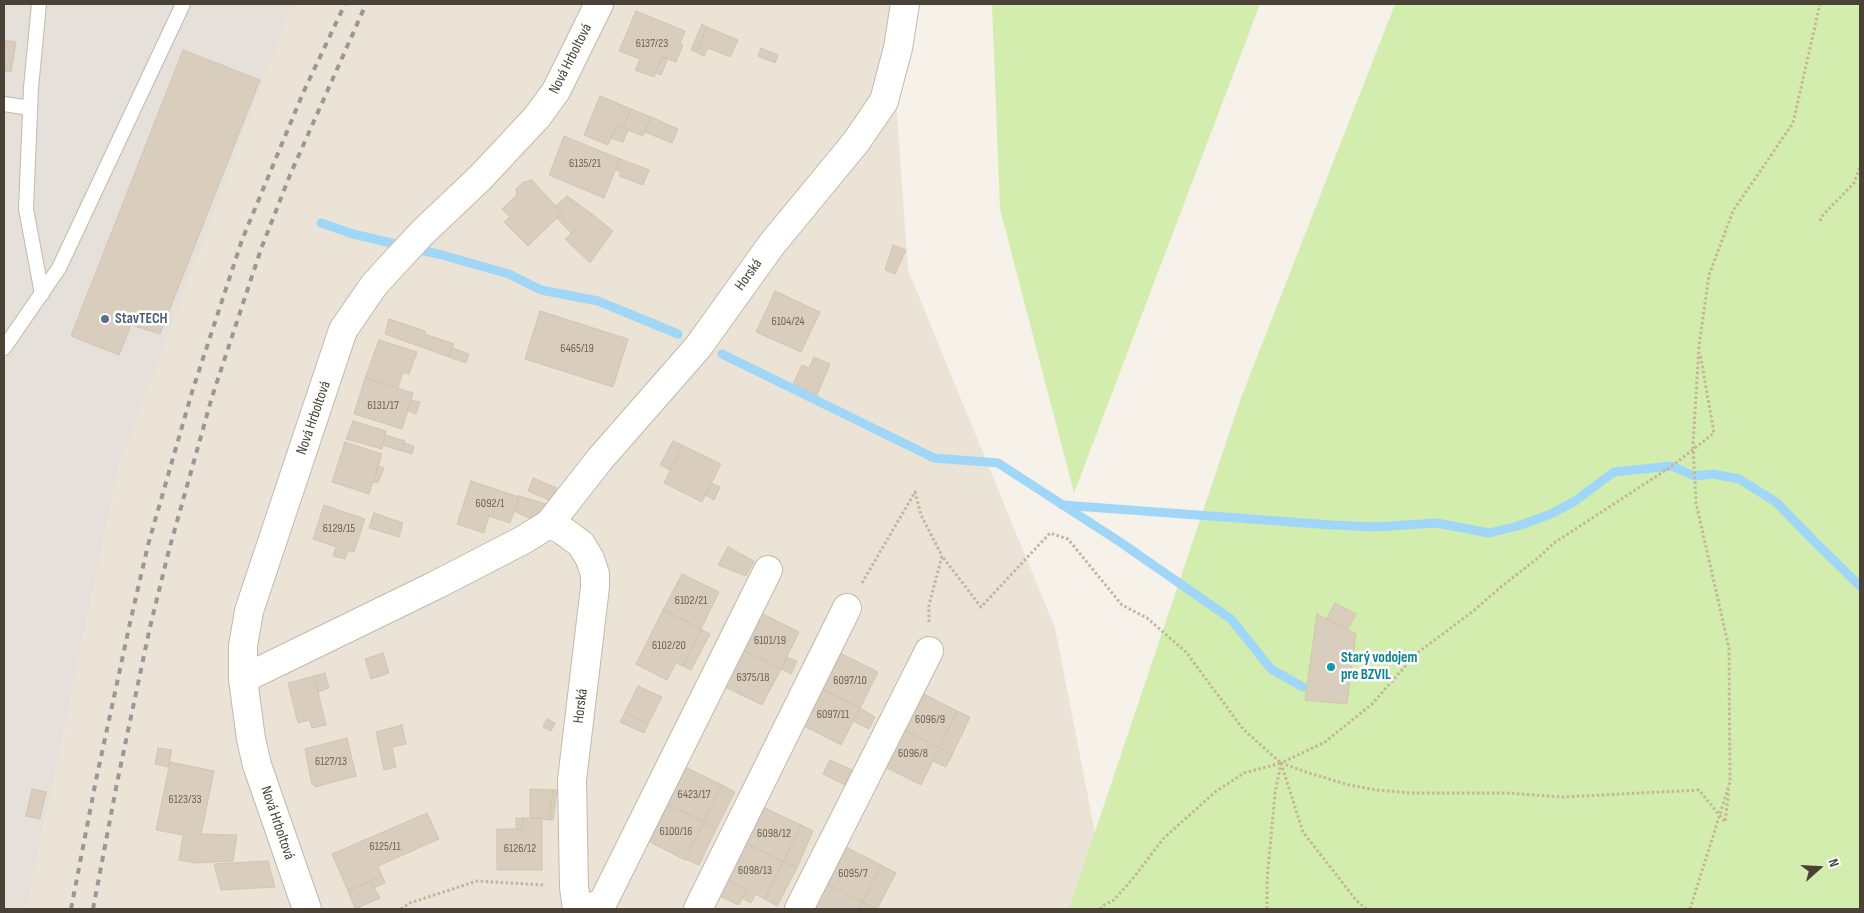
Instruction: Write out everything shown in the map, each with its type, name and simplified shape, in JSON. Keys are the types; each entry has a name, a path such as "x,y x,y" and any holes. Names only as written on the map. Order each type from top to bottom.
{"street":[{"name":"Nová Hrboltová","path":"307,909 257,765 246,715 243,646 249,611 343,330 374,285 395,262 423,232 480,178 538,117 556,91 599,4"},
{"name":"Horská","path":"243,679 436,585 523,540 549,524 607,452 698,347 772,244 856,142 884,101 898,48 905,4"},
{"name":"Horská","path":"549,524 562,530 581,544 595,574 572,780 580,902"},
{"path":"580,902 603,902 768,570"},
{"path":"698,909 847,608"},
{"path":"799,909 929,651"}],"lane":[{"path":"39,4 30,108 26,209 42,294"},
{"path":"4,348 59,268 183,4"},
{"path":"4,104 30,108"}],"path":[{"path":"847,608 915,492 921,515 942,556 981,607 1050,533 1068,539 1122,604 1147,618 1186,652 1243,729 1281,763 1309,774 1349,785 1411,793 1507,793 1563,797 1699,790 1725,822 1730,782 1729,648 1696,503 1693,445 1699,346 1709,275 1733,211 1792,123 1820,4"},
{"path":"1820,221 1823,215 1854,183 1860,167"},
{"path":"1101,909 1102,906 1114,900 1163,839 1215,792 1244,773 1281,763 1325,742 1372,704 1416,654 1472,612 1554,543 1672,466 1714,433 1699,346"},
{"path":"929,651 929,605 942,556"},
{"path":"1267,909 1267,882 1275,793 1281,763"},
{"path":"1281,763 1303,832 1356,900 1366,909"},
{"path":"1690,909 1730,782"},
{"path":"401,909 410,903 477,881 580,902"}],"shaded area":[{"path":"4,4 295,4 289,13 119,466 27,909 4,909"},
{"path":"295,4 910,4 892,45 908,270 1055,628 1098,848 1077,909 27,909 119,466 289,13"}],"green space":[{"path":"992,4 1260,4 1074,493 1000,209"},
{"path":"1395,4 1860,4 1860,909 1069,909 1241,398"}],"building":[{"path":"636,11 685,31 680,43 683,45 676,62 662,57 654,77 635,70 640,59 619,51"},
{"path":"702,24 707,27 696,52 691,50"},
{"path":"707,27 738,40 730,57 708,48 704,56 697,53"},
{"path":"4,40 16,42 11,72 4,71"},
{"path":"761,48 778,55 775,63 758,56"},
{"path":"183,50 260,80 160,334 131,325 119,355 71,336"},
{"path":"662,57 668,58 661,75 655,73"},
{"path":"600,96 631,109 623,128 617,125 608,145 584,135"},
{"path":"631,109 651,117 643,136 623,128"},
{"path":"651,117 678,129 672,143 645,132"},
{"path":"617,125 628,130 623,142 611,138"},
{"path":"564,136 620,159 604,198 549,175"},
{"path":"620,159 649,170 643,185 619,176 621,172 615,169"},
{"path":"532,180 562,213 528,246 504,222 510,217 502,209 517,195 516,189 523,182"},
{"path":"567,196 592,214 571,233 557,218 562,213 556,206"},
{"path":"592,214 613,231 590,263 565,239"},
{"path":"893,245 906,250 895,274 885,270"},
{"path":"775,291 820,312 801,352 756,332"},
{"path":"540,311 628,339 613,387 525,359"},
{"path":"389,319 425,331 425,334 454,344 449,357 385,334"},
{"path":"379,340 417,352 409,374 403,372 398,388 365,378"},
{"path":"452,348 469,354 466,363 449,357"},
{"path":"814,357 830,364 817,395 793,384 802,365 809,368"},
{"path":"365,378 413,393 402,429 354,414"},
{"path":"411,400 420,402 416,414 408,411"},
{"path":"353,421 386,431 382,449 346,439"},
{"path":"385,435 405,441 402,451 382,445"},
{"path":"673,441 682,445 682,447 670,470 660,465"},
{"path":"345,442 382,454 369,494 332,482"},
{"path":"404,443 414,446 412,454 402,451"},
{"path":"682,445 721,464 702,502 664,483"},
{"path":"378,466 384,468 378,483 373,482"},
{"path":"533,478 557,488 549,500 528,491"},
{"path":"471,481 519,497 510,523 489,516 484,533 457,524"},
{"path":"711,483 720,487 714,500 705,495"},
{"path":"519,496 546,504 533,520 514,511"},
{"path":"324,505 365,519 354,552 348,551 345,559 333,556 336,547 313,539"},
{"path":"374,513 403,523 399,537 369,528"},
{"path":"728,547 754,561 746,576 718,565"},
{"path":"682,574 719,592 701,629 663,610"},
{"path":"1335,603 1356,614 1348,629 1327,618"},
{"path":"663,610 701,629 683,666 676,663 667,680 636,664"},
{"path":"761,613 799,632 781,669 742,650"},
{"name":"Starý vodojem pre BZVIL","path":"1317,614 1356,634 1347,704 1305,700"},
{"path":"701,629 710,634 691,670 683,666"},
{"path":"742,650 781,669 762,705 725,687"},
{"path":"383,653 389,673 371,679 365,659"},
{"path":"840,653 878,672 860,708 822,689"},
{"path":"786,657 797,661 791,674 781,669"},
{"path":"325,673 329,688 318,692 314,676"},
{"path":"314,676 326,725 312,728 309,720 298,723 288,683"},
{"path":"638,686 662,697 648,724 625,712"},
{"path":"822,689 860,708 841,745 804,726"},
{"path":"920,692 957,711 939,748 902,729"},
{"path":"860,708 875,717 869,729 853,721"},
{"path":"957,711 970,717 952,755 939,748"},
{"path":"625,712 648,724 644,733 620,722"},
{"path":"547,719 555,723 551,731 543,727"},
{"path":"402,725 406,744 392,747 396,767 384,770 376,732"},
{"path":"902,729 939,748 921,785 883,766"},
{"path":"347,738 356,776 315,787 314,784 312,785 305,749"},
{"path":"158,748 172,750 168,767 155,764"},
{"path":"939,748 952,755 946,767 933,761"},
{"path":"830,760 852,770 845,785 823,774"},
{"path":"170,762 214,771 201,834 237,835 233,861 196,863 179,860 183,835 156,830"},
{"path":"685,767 722,785 704,822 666,804"},
{"path":"722,785 735,792 716,829 704,822"},
{"path":"32,789 46,792 40,819 26,816"},
{"path":"530,789 553,790 549,820 530,818"},
{"path":"553,790 557,790 553,820 549,820"},
{"path":"666,804 704,822 685,860 648,841"},
{"path":"763,807 801,825 783,862 746,843"},
{"path":"427,813 439,839 378,866 382,876 348,891 332,854"},
{"path":"516,818 523,818 523,829 516,829"},
{"path":"523,818 542,818 542,870 497,870 497,829 523,829"},
{"path":"704,822 716,829 699,865 685,859"},
{"path":"801,825 813,831 797,868 783,862"},
{"path":"746,843 783,862 765,899 727,880"},
{"path":"844,846 881,865 862,902 825,883"},
{"path":"268,861 275,887 221,890 214,864"},
{"path":"783,862 797,868 777,906 765,899"},
{"path":"881,865 896,873 877,909 862,902"},
{"path":"382,876 385,883 373,888 370,881"},
{"path":"727,880 747,890 739,905 719,896"},
{"path":"370,881 380,898 355,909 348,891"},
{"path":"825,883 862,902 859,909 813,909"},
{"path":"747,890 755,895 751,903 742,898"},
{"path":"862,902 877,909 859,909"}],"waterway":[{"path":"321,223 353,234 442,255 509,274 541,290 598,301 678,334"},
{"path":"722,354 934,458 998,463 1120,542 1231,619 1271,669 1303,687"},
{"path":"1062,505 1332,525 1375,527 1437,523 1489,533 1518,526 1551,514 1575,501 1614,472 1672,466 1694,476 1713,474 1739,479 1776,502 1860,586"}],"railway":[{"path":"71,909 96,780 148,545 192,392 242,240 303,93 345,4"},
{"path":"93,909 150,627 169,550 212,397 261,249 290,175 366,4"}],"place":[{"name":"StavTECH","path":"105,319"},
{"name":"Starý vodojem pre BZVIL","path":"1331,667"}]}
